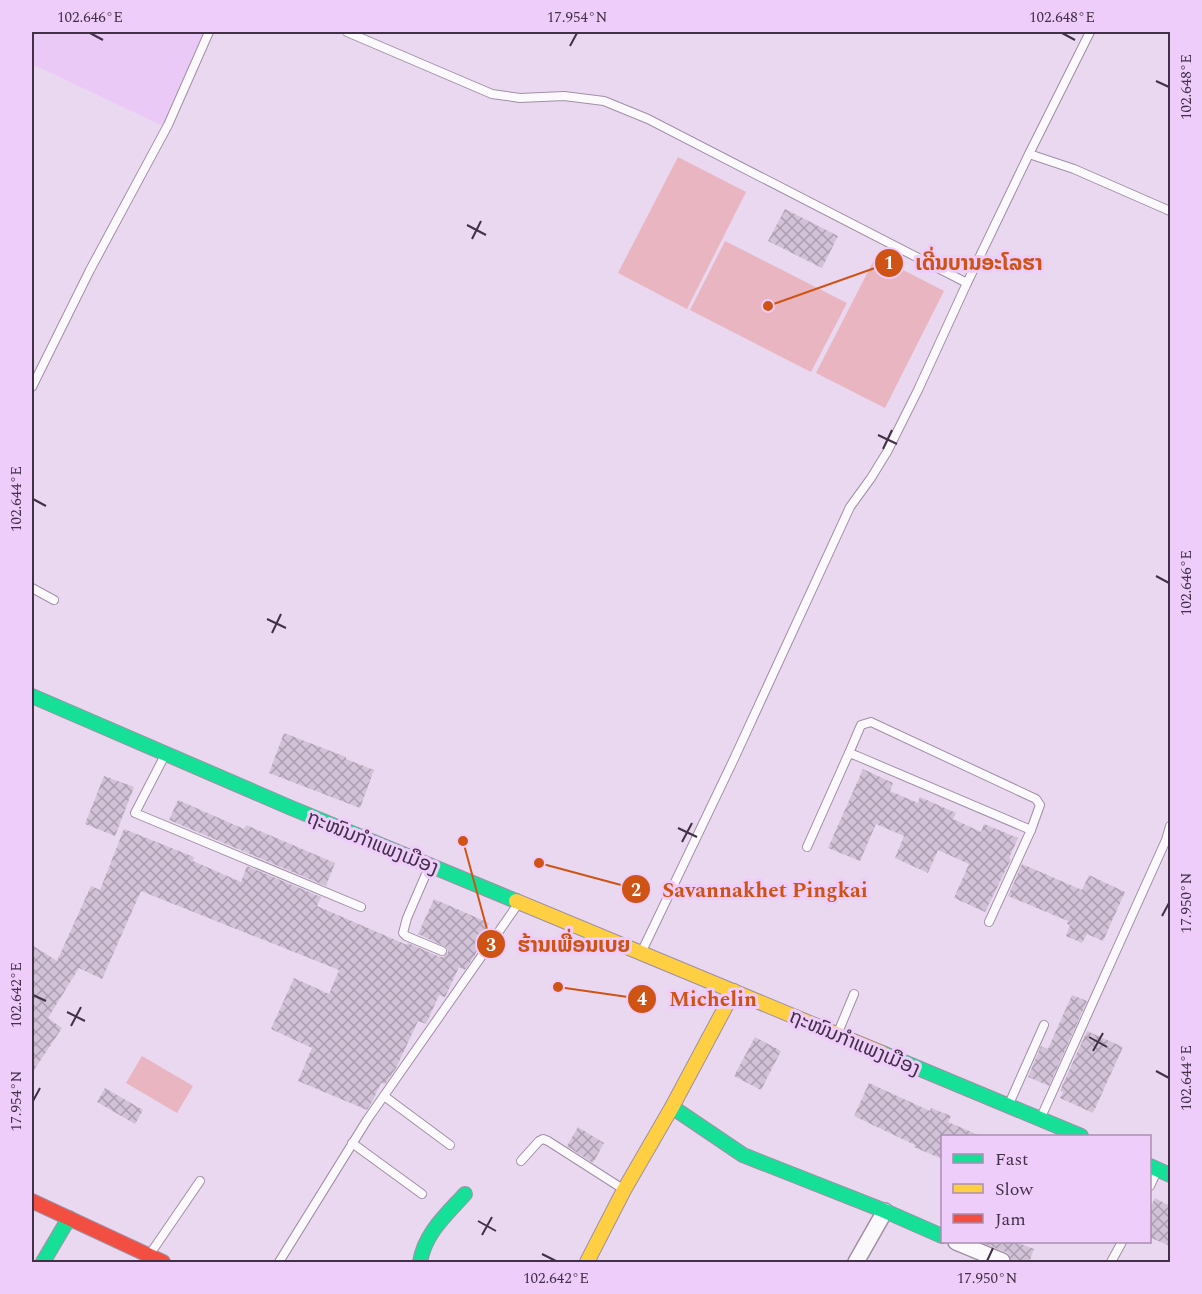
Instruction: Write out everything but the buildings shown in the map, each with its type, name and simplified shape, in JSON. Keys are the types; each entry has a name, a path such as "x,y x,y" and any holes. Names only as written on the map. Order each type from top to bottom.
{"main road":[{"name":"ຖະໜົນກຳແພງເມືອງ","path":"32,696 289,807 1076,1135"},
{"path":"587,1263 624,1190 672,1107 734,991"},
{"path":"672,1107 743,1155 941,1236"},
{"path":"420,1263 421,1254 431,1232 465,1194"},
{"path":"32,1201 147,1259 163,1263"},
{"path":"43,1263 69,1218"}],"street":[{"path":"856,1263 885,1211"},
{"path":"958,1243 1002,1261"}],"lane":[{"path":"32,387 90,270 168,124 209,32"},
{"path":"347,32 492,94 520,98 564,96 604,101 648,119 967,283"},
{"path":"641,953 733,761 850,507 887,452 1029,154 1090,32"},
{"path":"1029,154 1074,169 1170,211"},
{"path":"32,588 54,600"},
{"path":"807,847 861,725 871,722 1036,799 1041,805 989,922"},
{"path":"849,753 1031,830"},
{"path":"165,754 135,813 361,907"},
{"path":"1040,1119 1161,851 1170,826"},
{"path":"429,865 403,933 442,951"},
{"path":"279,1263 352,1143 519,902"},
{"path":"837,1034 854,993"},
{"path":"1008,1106 1044,1025"},
{"path":"384,1096 450,1145"},
{"path":"521,1161 543,1139 624,1190"},
{"path":"352,1143 422,1194"},
{"path":"1151,1183 1159,1170"},
{"path":"147,1259 200,1181"},
{"path":"1111,1263 1121,1243"}],"shaded area":[{"path":"32,32 206,32 163,126 32,64"},
{"path":"678,157 746,192 687,309 618,273"},
{"path":"725,241 847,303 811,372 690,310"},
{"path":"876,256 944,291 885,408 816,373"},
{"path":"142,1056 193,1086 177,1113 126,1083"}],"traffic: fast":[{"path":"32,696 289,807 516,901"},
{"path":"882,1053 1079,1135"},
{"path":"672,1107 743,1155 941,1236"},
{"path":"1151,1166 1170,1175"},
{"path":"420,1262 431,1233 465,1194"},
{"path":"43,1262 69,1218"}],"traffic: slow":[{"path":"516,901 882,1053"},
{"path":"587,1262 624,1190 672,1107 734,991"}],"traffic: jam":[{"path":"32,1201 163,1262"}],"place":[{"name":"ເດີ່ນບານອະໂລຮາ","path":"768,306"},
{"name":"ຮ້ານເພື່ອນເບຍ","path":"463,841"},
{"name":"Savannakhet Pingkai","path":"539,863"},
{"name":"Michelin","path":"558,987"}]}
